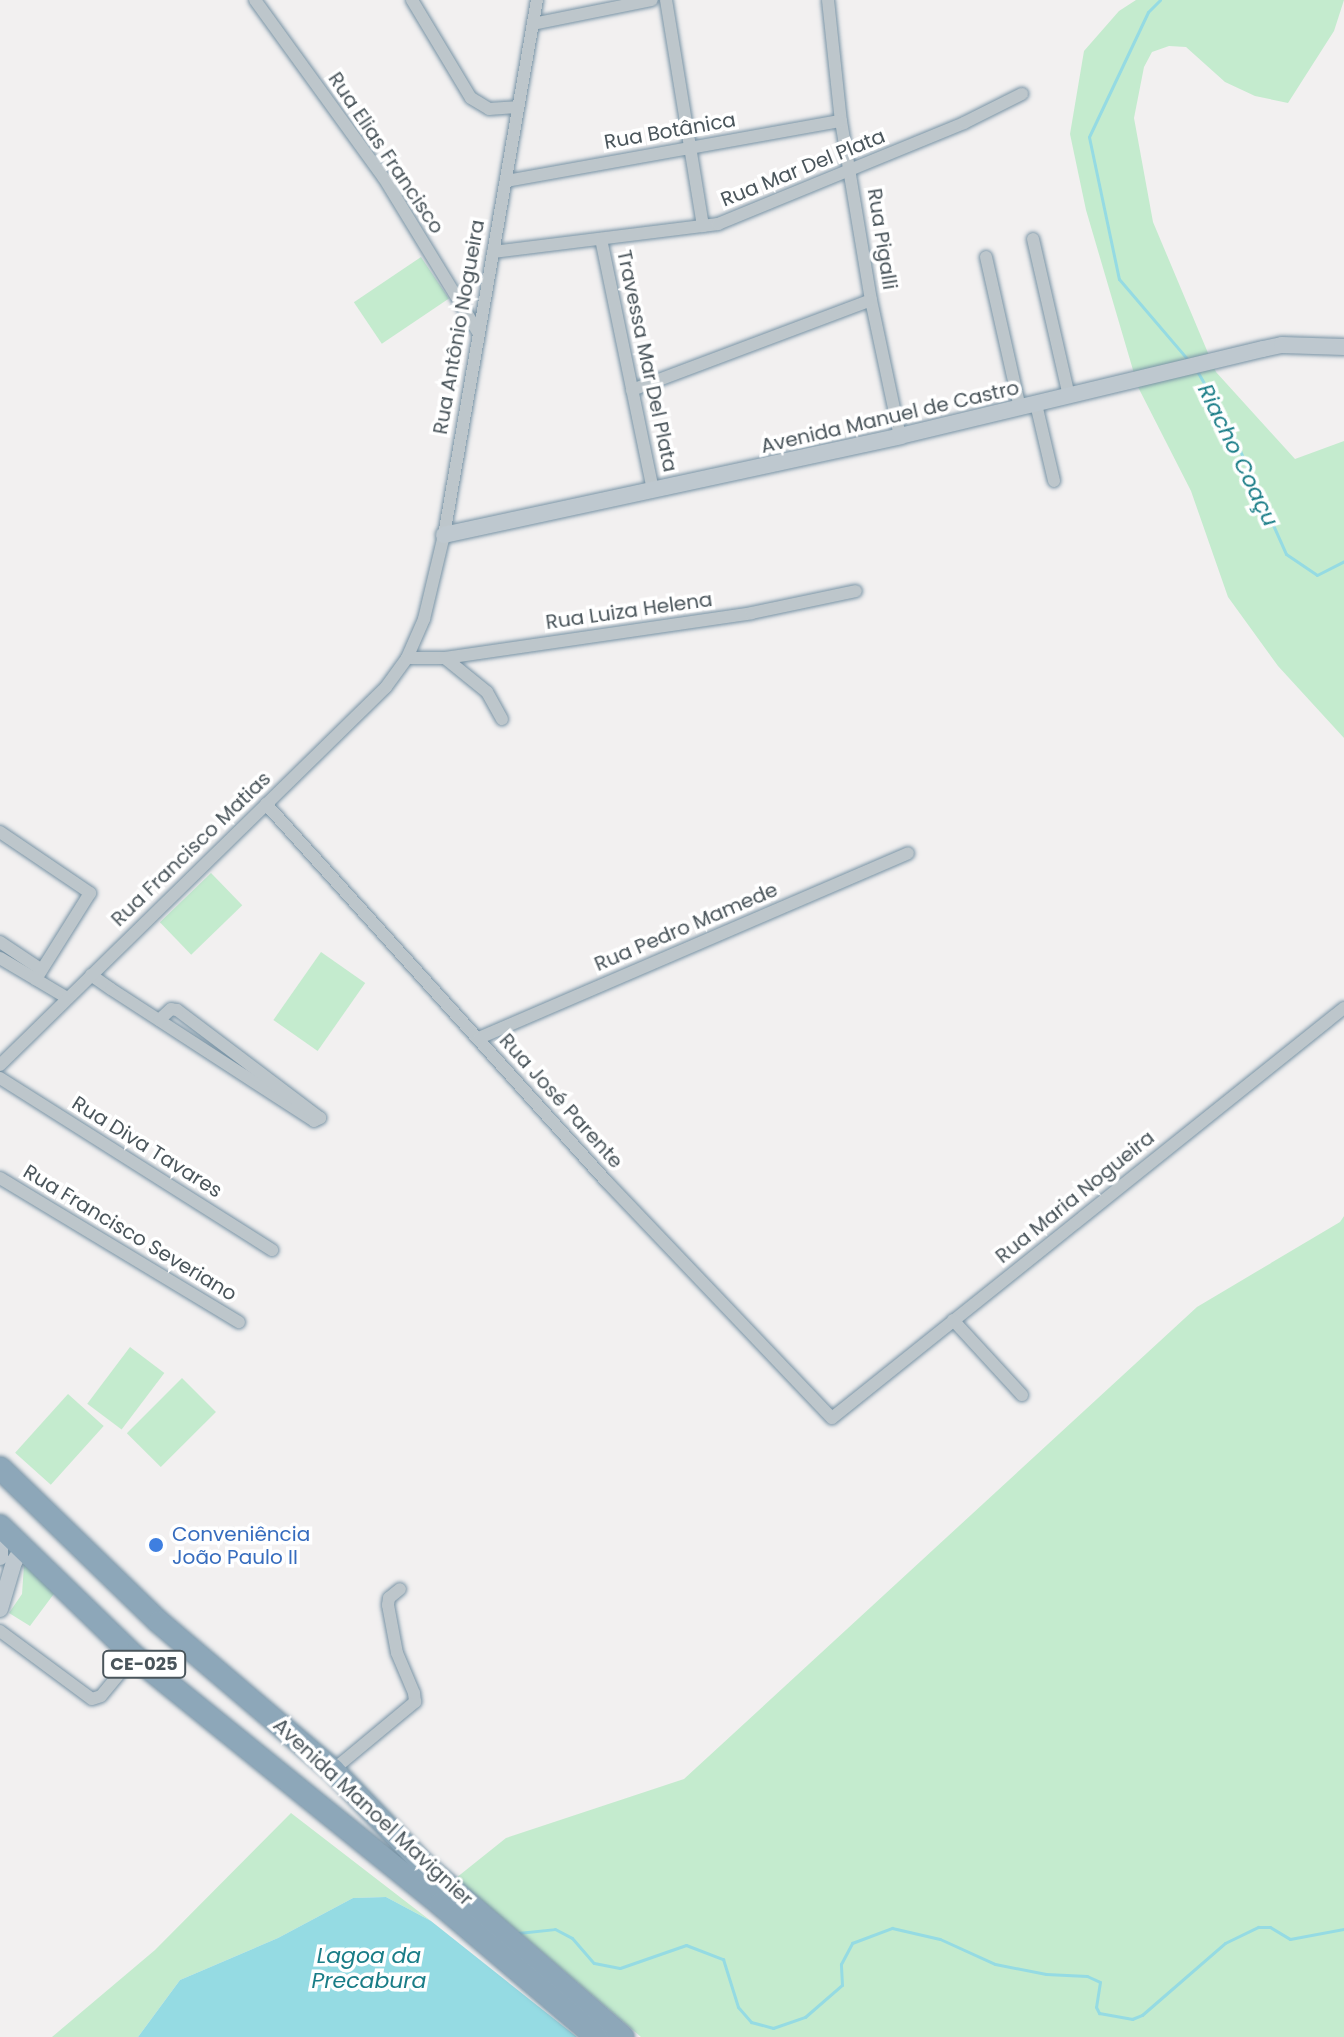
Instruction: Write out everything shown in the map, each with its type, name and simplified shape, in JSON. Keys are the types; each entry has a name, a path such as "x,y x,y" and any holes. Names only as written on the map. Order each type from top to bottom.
{"highway":[{"name":"Avenida Manoel Mavignier","path":"0,1468 159,1622 333,1770 446,1896"},
{"name":"CE-025","path":"0,1527 22,1549"},
{"name":"Avenida Manoel Mavignier","path":"22,1549 134,1656 273,1772 446,1896 513,1953 623,2037"},
{"path":"273,1772 285,1772 298,1762 292,1736"},
{"name":"Avenida Manoel Mavignier","path":"513,1953 596,2037"}],"street":[{"name":"Rua Elias Francisco","path":"255,0 384,178 478,332"},
{"path":"412,0 471,98 489,109 516,107"},
{"name":"Rua Antônio Nogueira","path":"407,658 424,619 444,535 537,0"},
{"path":"533,24 652,0"},
{"path":"666,0 703,226"},
{"name":"Rua Pigalli","path":"828,0 841,121 871,300 900,436"},
{"name":"Rua Mar Del Plata","path":"493,252 703,226 732,219 964,123 1022,94"},
{"name":"Rua Botânica","path":"506,181 841,121"},
{"name":"Travessa Mar Del Plata","path":"601,239 653,490"},
{"path":"1033,239 1069,396"},
{"path":"986,257 1028,406 1054,481"},
{"path":"632,390 871,300"},
{"name":"Avenida Manuel de Castro","path":"444,535 900,436 1282,345 1344,347"},
{"name":"Rua Luiza Helena","path":"407,658 445,658 752,613 856,591"},
{"name":"Rua Francisco Matias","path":"0,1065 386,687 407,658"},
{"path":"445,658 487,692 502,719"},
{"name":"Rua José Parente","path":"266,804 607,1182 832,1418"},
{"path":"0,832 90,891 39,974"},
{"name":"Rua Pedro Mamede","path":"479,1038 908,853"},
{"path":"0,942 67,998"},
{"path":"0,958 39,974"},
{"path":"91,975 159,1020 314,1121 320,1118 177,1010 171,1009 159,1020"},
{"name":"Rua Maria Nogueira","path":"832,1418 1344,1008"},
{"name":"Rua Diva Tavares","path":"0,1078 272,1250"},
{"name":"Rua Francisco Severiano","path":"0,1178 239,1322"},
{"path":"953,1320 1022,1395"},
{"path":"0,1527 0,1557"},
{"path":"0,1609 14,1562 22,1549"},
{"path":"333,1770 415,1702 397,1653 388,1605 389,1598 400,1589"},
{"path":"0,1631 92,1699 101,1696 134,1656"}],"green space":[{"path":"1136,0 1344,0 1334,31 1288,103 1255,96 1225,82 1186,47 1169,46 1152,52 1144,67 1134,118 1153,222 1216,372 1295,459 1344,441 1344,738 1278,666 1228,597 1191,491 1138,387 1086,210 1070,134 1084,51 1119,11"},
{"path":"421,257 449,298 382,344 354,302"},
{"path":"211,873 242,905 191,955 160,922"},
{"path":"321,952 365,983 318,1051 273,1020"},
{"path":"1344,1216 1344,2037 641,2037 456,1878 506,1838 684,1779 1197,1307 1340,1222"},
{"path":"130,1347 164,1373 122,1430 87,1404"},
{"path":"182,1378 216,1412 161,1467 127,1433"},
{"path":"68,1394 104,1426 51,1485 15,1453"},
{"path":"24,1565 31,1566 56,1591 30,1626 9,1613 22,1594"},
{"path":"291,1813 431,1921 386,1897 353,1898 278,1938 180,1980 138,2037 52,2037 155,1950"}],"water":[{"name":"Lagoa da Precabura","path":"386,1897 431,1921 577,2037 138,2037 180,1980 278,1938 353,1898"}],"waterway":[{"name":"Riacho Coaçu","path":"1160,0 1148,12 1089,137 1119,279 1190,362"},
{"name":"Riacho Coaçu","path":"1197,371 1229,426 1286,554 1317,575 1344,561"},
{"name":"Riacho Coaçu","path":"518,1933 555,1929 572,1938 594,1963 620,1968 686,1945 723,1959 738,2007 751,2022 773,2028 805,2017 842,1985 841,1964 852,1943 892,1928 940,1939 995,1964 1046,1974 1087,1976 1100,1982 1096,2007 1099,2013 1132,2019 1142,2015 1225,1943 1258,1927 1270,1927 1290,1939 1344,1929"}],"place":[{"name":"Conveniência João Paulo II","path":"156,1545"}]}
